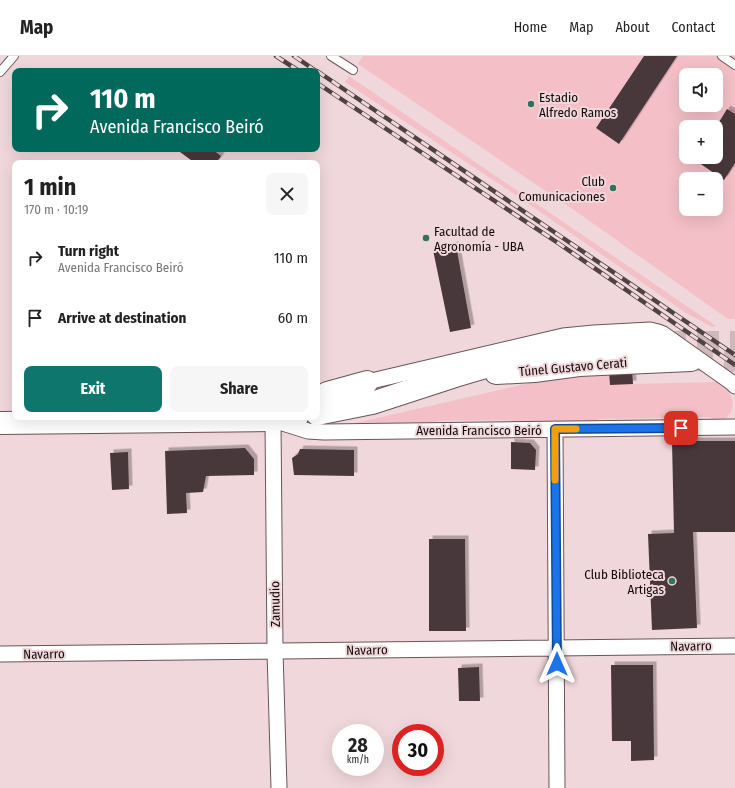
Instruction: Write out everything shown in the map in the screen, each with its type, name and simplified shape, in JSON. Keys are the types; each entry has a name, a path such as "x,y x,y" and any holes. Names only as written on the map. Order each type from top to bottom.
{"main road":[{"name":"Túnel Gustavo Cerati","path":"320,413 372,403 455,376 530,354 591,346 664,342"},
{"name":"Túnel Gustavo Cerati","path":"455,376 534,371 579,365 691,360"},
{"path":"320,399 327,393 367,382"},
{"name":"Avenida Francisco Beiró","path":"0,423 273,420"}],"street":[{"path":"367,382 563,336 650,330 663,334 735,386"},
{"name":"Avenida Francisco Beiró","path":"273,420 308,431 324,432 555,429 733,424"},
{"name":"Zamudio","path":"273,420 275,651 279,788"},
{"path":"555,429 557,788"},
{"name":"Navarro","path":"0,654 735,646"}],"lane":[{"path":"0,72 14,56"},
{"path":"331,56 353,70"},
{"path":"722,56 735,65"}],"shaded area":[{"name":"Club Comunicaciones","path":"363,56 735,56 735,319 728,319 574,210 358,64"},
{"path":"349,76 716,326 712,327 686,313 520,198 345,82"},
{"path":"609,371 633,384 718,382 730,394 733,405 732,410 724,420 719,422 711,422 711,417 598,419 598,424 512,425 511,420 437,421 437,427 347,425 534,382"}],"building":[{"path":"644,56 677,56 619,144 596,128"},
{"path":"727,109 735,114 735,163 724,180 723,172 712,172 701,164 723,164 723,120 720,120"},
{"path":"180,152 216,152 221,156 218,160 191,160"},
{"path":"456,245 471,328 450,332 433,250"},
{"path":"632,370 633,384 610,385 609,371"},
{"path":"672,441 735,441 735,532 693,532 697,628 652,630 648,534 674,533"},
{"path":"511,442 530,443 536,450 535,470 511,469"},
{"path":"245,448 254,459 254,475 206,476 203,492 186,493 187,513 167,514 165,451"},
{"path":"300,449 354,450 354,476 294,475 292,458 298,454"},
{"path":"128,452 129,489 112,490 110,453"},
{"path":"429,539 465,539 466,631 429,631"},
{"path":"611,665 653,665 654,760 631,761 631,741 612,741"},
{"path":"479,667 480,701 459,701 458,668"}],"tunnel":[{"path":"664,342 735,342"},
{"path":"691,360 735,361"}],"railway":[{"path":"276,56 294,68"},
{"path":"294,56 312,68"},
{"path":"320,73 735,355"},
{"path":"320,85 558,243 735,365"}],"slow traffic":[{"path":"555,480 555,429 576,429"}],"place":[{"name":"Estadio Alfredo Ramos","path":"531,104"},
{"name":"Club Comunicaciones","path":"613,188"},
{"name":"Facultad de Agronomía - UBA","path":"426,238"},
{"name":"Club Biblioteca Artigas","path":"672,581"}],"route":[{"path":"557,664 555,429 681,428"}]}
